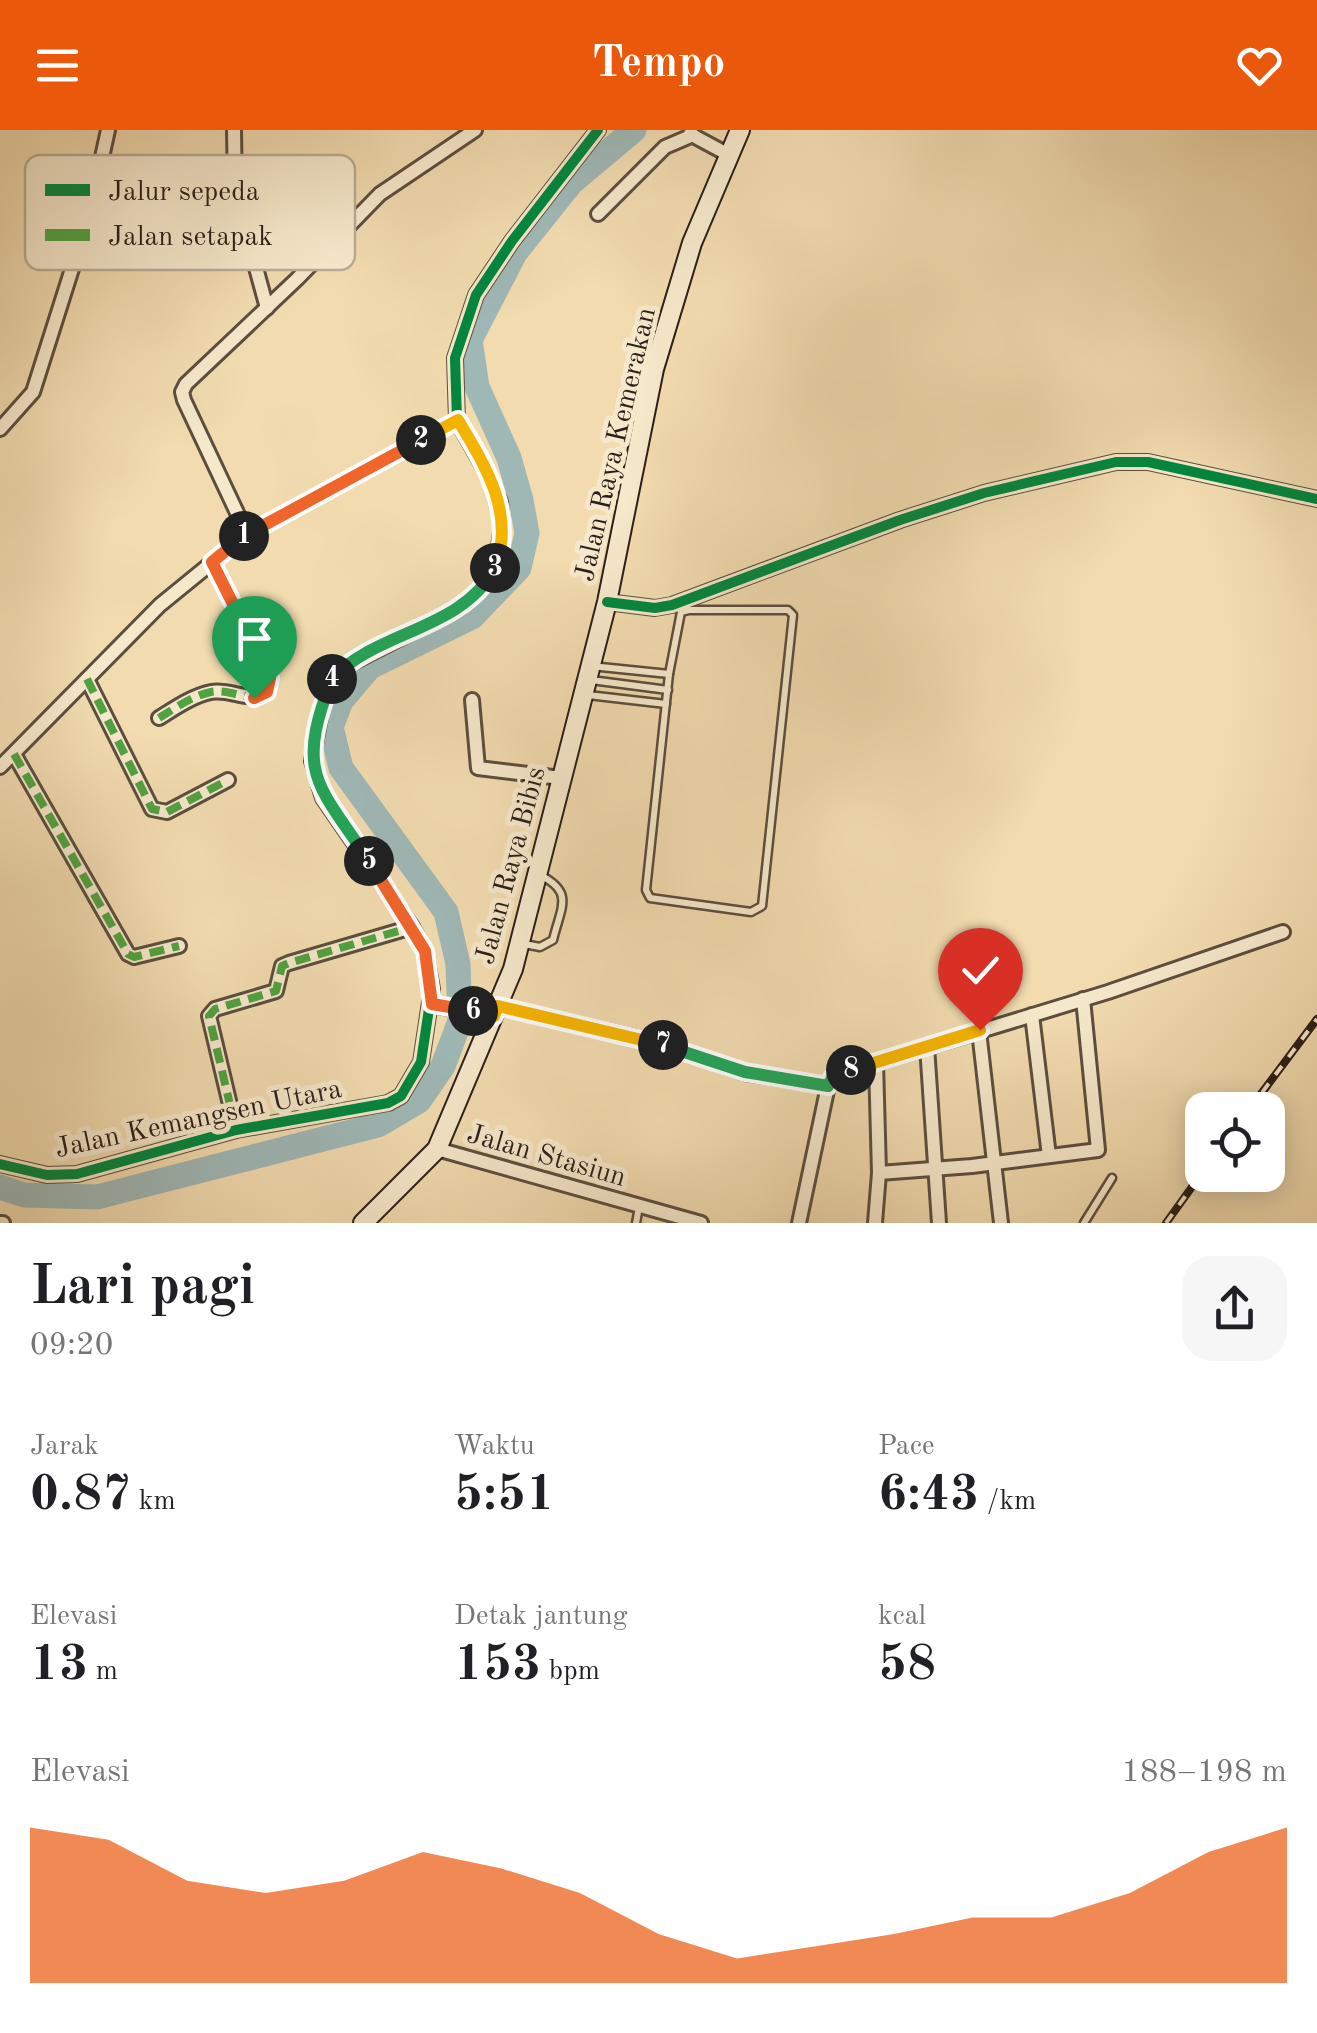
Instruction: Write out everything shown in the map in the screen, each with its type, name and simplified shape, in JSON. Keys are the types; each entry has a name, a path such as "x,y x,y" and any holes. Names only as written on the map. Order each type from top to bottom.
{"main road":[{"name":"Jalan Raya Kemerakan","path":"607,602 654,369 692,243 740,130"},
{"name":"Jalan Raya Bibis","path":"364,1223 437,1149 496,1011 519,944 607,602"}],"street":[{"path":"103,155 108,130"},
{"path":"234,130 234,155"},
{"path":"355,219 380,194 475,130"},
{"path":"0,768 160,604 246,534 458,420 455,358 476,296 598,130"},
{"path":"598,214 664,146 688,133 729,155"},
{"path":"0,429 33,392 72,270"},
{"path":"257,270 267,308"},
{"path":"246,534 182,392 305,270"},
{"name":"Jalan Kemangsen Utara","path":"0,1164 47,1176 77,1174 236,1130 388,1103 401,1096 421,1062 436,1005 425,951 324,798 314,772 313,749 332,678 354,660 459,608 498,563 502,524 495,489 458,420"},
{"path":"607,602 656,608 672,605 900,520 984,493 1116,462 1148,462 1317,499"},
{"path":"158,718 216,691 254,698 267,692 270,678 212,562"},
{"path":"87,680 152,809 167,812 228,780"},
{"path":"472,700 478,768 561,778"},
{"path":"14,754 128,954 134,957 179,946"},
{"path":"236,1130 208,1016 215,1009 276,991 282,966 412,928"},
{"path":"800,1223 833,1076 1283,932"},
{"path":"879,1173 993,1164 1092,1152 1100,1147 1083,999"},
{"path":"436,1005 496,1011 655,1042 745,1072 828,1086"},
{"path":"1032,1015 1049,1156"},
{"path":"980,1030 1001,1223"},
{"path":"927,1046 939,1223"},
{"path":"875,1223 879,1173 876,1062"},
{"name":"Jalan Stasiun","path":"437,1149 701,1223"}],"lane":[{"path":"788,610 793,616 762,906 758,910 650,898 646,890 669,674 680,612 788,610"},
{"path":"585,680 669,674"},
{"path":"585,680 668,690"},
{"path":"585,680 666,704"},
{"path":"519,944 540,947 553,940 562,890 557,883 537,874"},
{"path":"1084,1223 1112,1178"},
{"path":"636,1223 639,1206"}],"waterway":[{"path":"0,1187 24,1195 97,1197 378,1125 419,1101 443,1066 460,1021 458,964 446,912 341,768 331,727 341,701 370,667 472,617 519,568 527,533 521,500 509,458 477,387 470,340 515,253 571,183 634,130"}],"railway":[{"path":"1262,1092 1317,1019"},
{"path":"1166,1223 1188,1192"}],"marked path":[{"path":"159,718 190,699 211,692 247,696 267,692 269,679 212,563"},
{"path":"87,679 152,809 167,812 228,780"},
{"path":"14,754 128,954 134,957 179,946"},
{"path":"236,1130 209,1016 215,1009 276,991 282,966 289,963 412,927"},
{"path":"498,1006 655,1042 745,1073 828,1086"}],"cycle path":[{"path":"0,1164 47,1175 77,1174 236,1130 388,1103 401,1096 421,1062 432,989 425,951 323,798 312,761 323,701 332,678 344,667 459,608 483,585 497,563 502,524 500,502 457,420 455,358 476,295 512,241 598,130"},
{"path":"607,602 655,608 672,605 900,520 984,493 1116,462 1148,462 1317,499"}],"route":[{"path":"254,698 267,692 270,678 212,562 246,534 458,420 500,502 502,539 498,563 483,585 459,608 354,660 332,678 323,701 312,761 324,798 362,850 425,951 432,1004 494,1016 498,1006 655,1042 745,1072 828,1086 833,1076 980,1030"}]}
